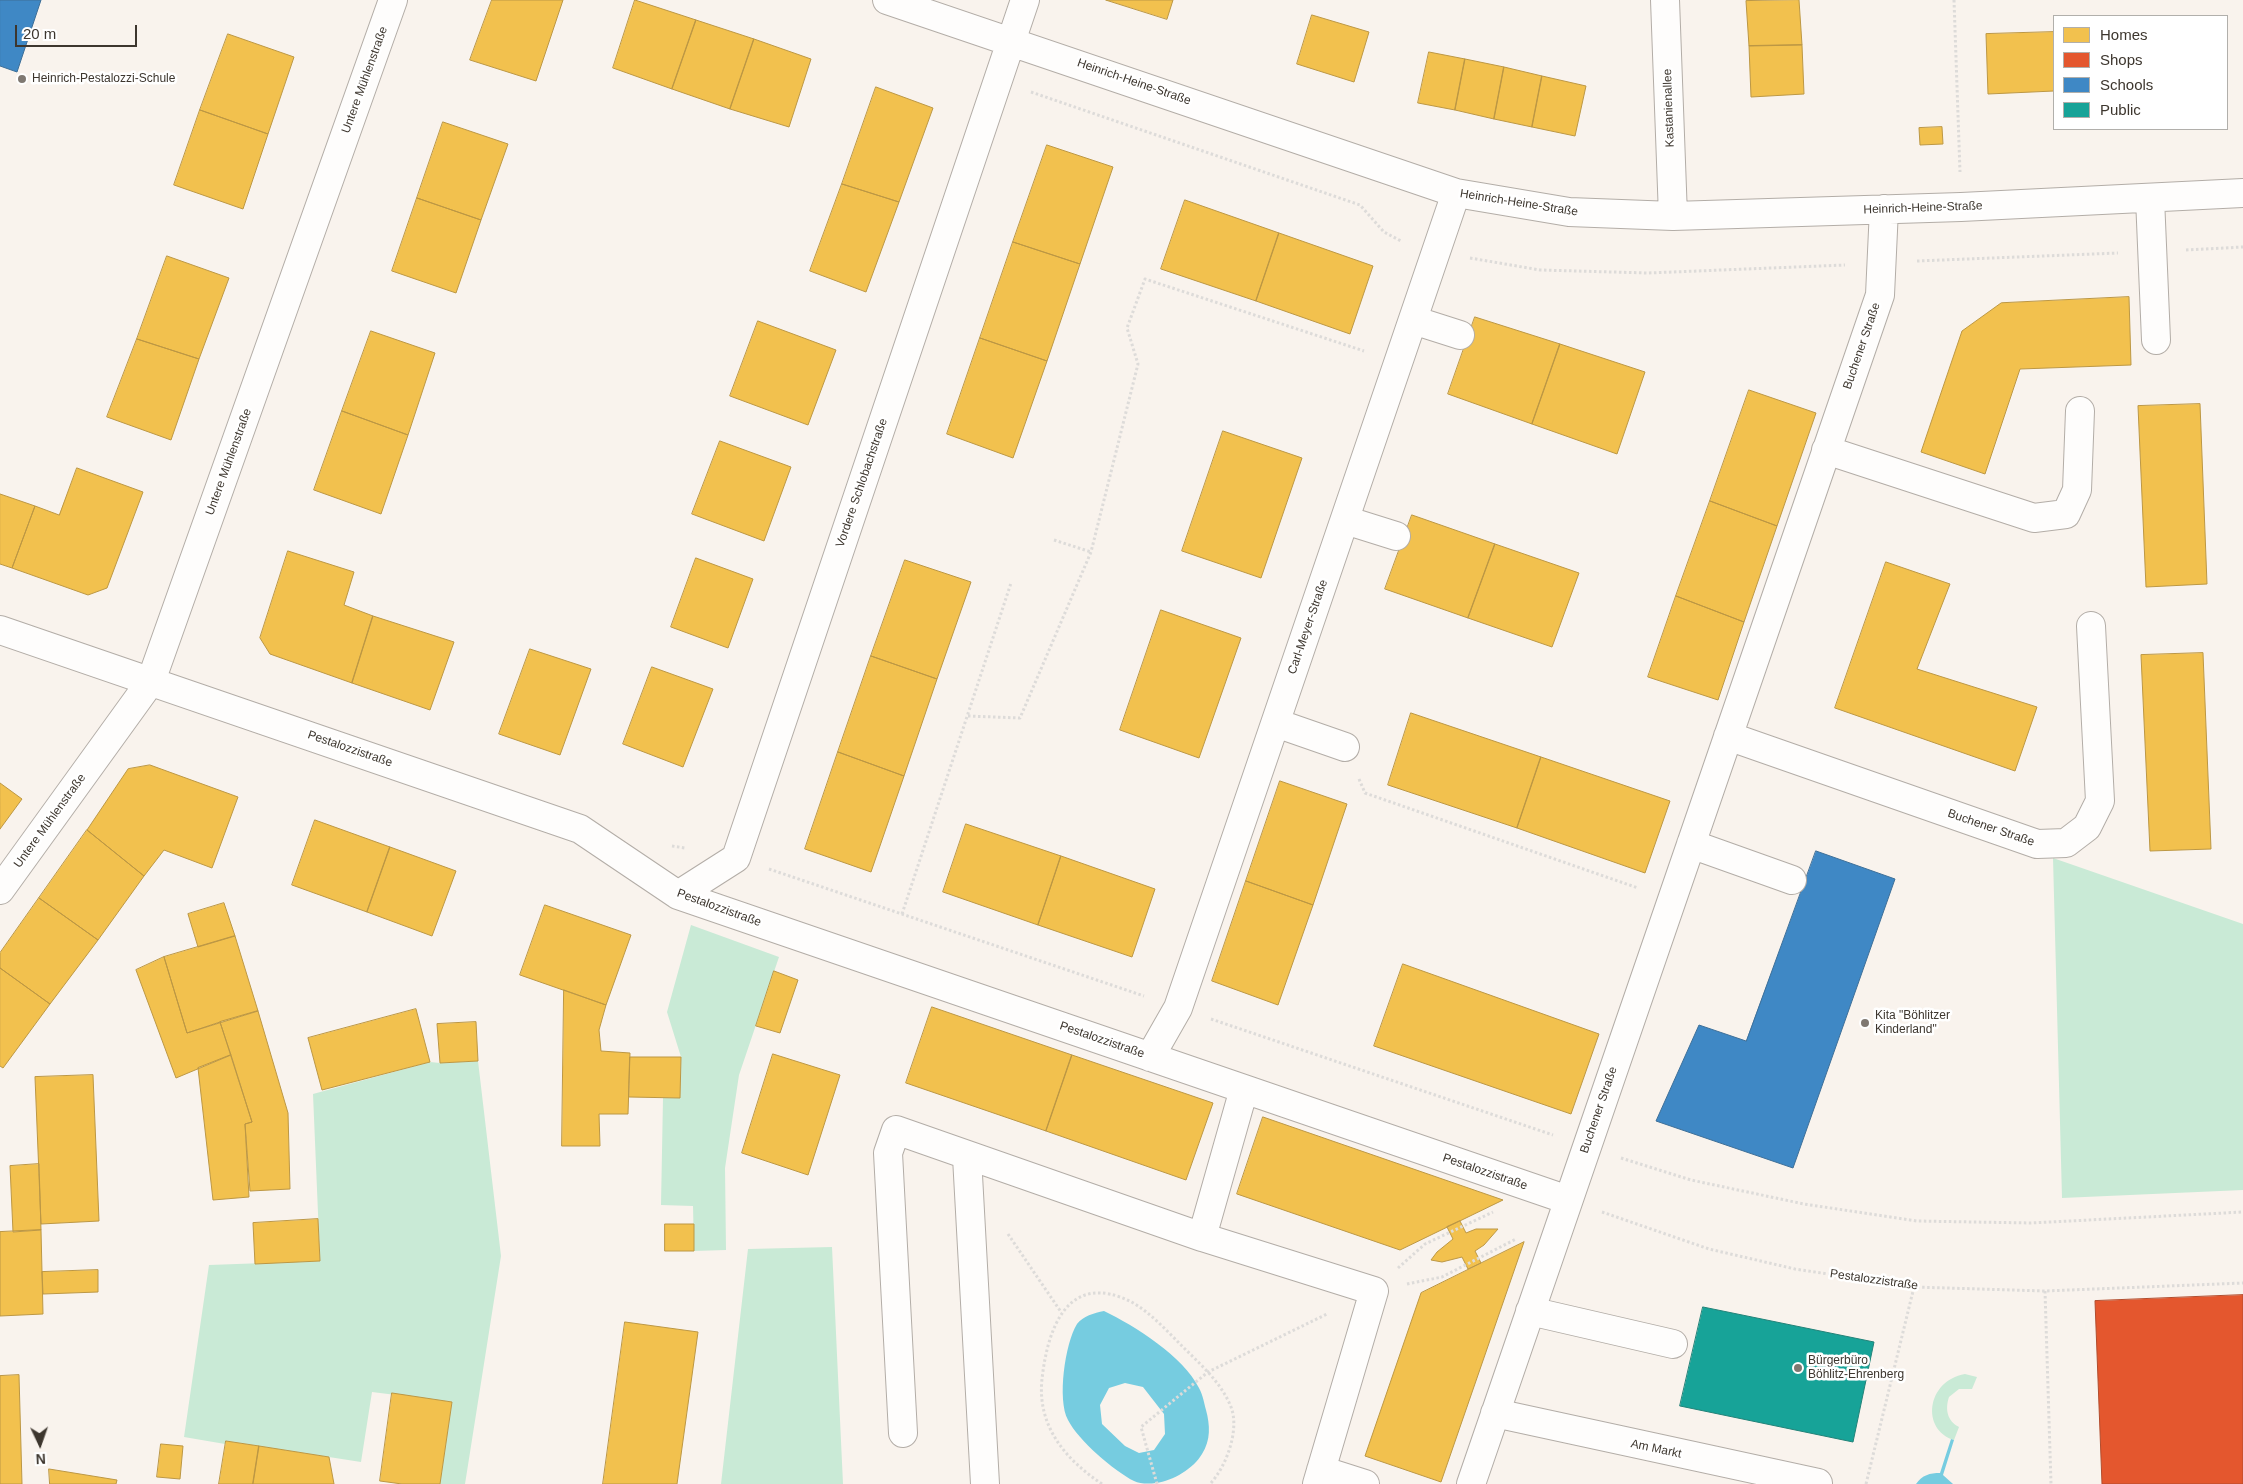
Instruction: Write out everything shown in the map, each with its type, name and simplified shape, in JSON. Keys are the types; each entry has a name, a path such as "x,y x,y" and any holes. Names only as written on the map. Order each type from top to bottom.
{"street":[{"name":"Untere Mühlenstraße","path":"0,890 151,681 393,0"},
{"name":"Heinrich-Heine-Straße","path":"887,0 1048,53 1456,193 1569,212 1673,216 1961,207 2243,193"},
{"name":"Vordere Schlobachstraße","path":"736,858 1025,0"},
{"name":"Kastanienallee","path":"1665,0 1673,216"},
{"name":"Carl-Meyer-Straße","path":"1150,1057 1178,1008 1456,193"},
{"path":"2150,198 2156,340"},
{"name":"Buchener Straße","path":"1471,1484 1880,295 1884,209"},
{"path":"1413,320 1460,335"},
{"path":"1826,450 2034,518 2066,514 2077,490 2080,410"},
{"path":"1345,520 1396,536"},
{"name":"Buchener Straße","path":"1728,736 2037,844 2066,843 2087,827 2100,801 2091,626"},
{"name":"Pestalozzistraße","path":"0,630 580,829 678,895 1568,1200"},
{"path":"1276,723 1345,747"},
{"path":"1691,844 1792,880"},
{"path":"678,895 736,858"},
{"path":"1202,1237 1244,1090"},
{"path":"903,1434 888,1153 896,1130 968,1157 1202,1237 1374,1290 1319,1477 1365,1484"},
{"path":"968,1157 985,1484"},
{"path":"1530,1311 1673,1344"},
{"name":"Am Markt","path":"1495,1413 1818,1483"}],"path":[{"path":"1954,0 1961,207"},
{"path":"968,716 1020,718 1091,552 1138,364 1126,328 1145,279 1398,363"},
{"path":"1054,540 1091,552"},
{"path":"902,914 1012,583"},
{"path":"1345,747 1365,793 1671,900"},
{"path":"668,845 736,858 1587,1147 1701,1182 1804,1204 1917,1221 2031,1223 2243,1212"},
{"name":"Pestalozzistraße","path":"1568,1200 1709,1249 1795,1269 1914,1287 2046,1291 2243,1283"},
{"path":"1374,1290 1424,1244 1492,1212 1502,1210"},
{"path":"1006,1232 1061,1312"},
{"path":"1157,1484 1141,1427 1208,1372 1374,1290 1442,1277 1508,1245 1523,1234"},
{"path":"1866,1484 1914,1287"},
{"path":"1102,1484 1085,1472 1062,1450 1044,1414 1042,1380 1048,1347 1061,1312 1076,1298 1096,1291 1122,1297 1152,1316 1220,1385 1232,1409 1233,1433 1226,1460 1210,1484"},
{"path":"2046,1291 2051,1484"}],"green space":[{"path":"2053,858 2243,924 2243,1190 2062,1198"},
{"path":"691,925 779,957 739,1075 725,1168 726,1250 694,1251 693,1206 661,1205 663,1098 680,1098 681,1057 667,1012"},
{"path":"478,1061 501,1256 465,1484 440,1484 452,1402 372,1392 361,1462 226,1441 225,1444 184,1437 209,1265 320,1261 313,1094 430,1062"},
{"path":"832,1247 843,1484 721,1484 748,1249"},
{"path":"1965,1374 1977,1377 1972,1389 1959,1389 1949,1397 1948,1401 1948,1414 1959,1427 1954,1440 1943,1435 1936,1426 1932,1406 1942,1386 1952,1378"}],"water":[{"path":"1104,1311 1157,1343 1192,1376 1202,1393 1209,1432 1205,1449 1194,1464 1169,1480 1145,1484 1136,1482 1107,1463 1080,1437 1068,1420 1063,1399 1063,1386 1069,1344 1079,1321 1089,1315","holes":["1125,1383 1143,1387 1164,1414 1165,1434 1154,1450 1139,1453 1125,1446 1102,1424 1100,1405 1109,1388"]},
{"path":"1951,1439 1954,1440 1943,1475 1953,1484 1916,1484 1926,1475 1940,1473"}],"building: Homes":[{"path":"492,0 563,0 536,81 470,60"},
{"path":"635,0 696,20 672,89 613,68"},
{"path":"1106,0 1173,0 1167,19"},
{"path":"1799,0 1802,45 1749,46 1746,1"},
{"path":"1312,15 1369,32 1354,82 1297,64"},
{"path":"696,20 754,39 730,109 672,89"},
{"path":"2053,32 2053,91 1988,94 1986,34"},
{"path":"228,34 294,57 268,134 200,110"},
{"path":"754,39 811,59 789,127 730,109"},
{"path":"1802,45 1804,94 1751,97 1749,46"},
{"path":"1429,52 1465,59 1455,110 1418,103"},
{"path":"1465,59 1504,67 1494,119 1455,110"},
{"path":"1504,67 1542,76 1532,127 1494,119"},
{"path":"1542,76 1586,86 1575,136 1532,127"},
{"path":"876,87 933,108 899,202 842,184"},
{"path":"200,110 268,134 243,209 174,185"},
{"path":"443,122 508,144 481,220 417,198"},
{"path":"1942,127 1943,144 1920,145 1919,128"},
{"path":"1047,145 1113,167 1080,264 1013,242"},
{"path":"842,184 899,202 866,292 810,271"},
{"path":"417,198 481,220 456,293 392,271"},
{"path":"1185,200 1279,233 1256,301 1161,269"},
{"path":"1279,233 1373,266 1350,334 1256,301"},
{"path":"1013,242 1080,264 1047,361 980,338"},
{"path":"167,256 229,278 199,359 137,339"},
{"path":"2129,297 2131,365 2020,369 1985,474 1921,452 1962,331 2001,303"},
{"path":"1475,317 1560,344 1532,424 1448,394"},
{"path":"758,321 836,350 808,425 730,396"},
{"path":"371,331 435,353 408,435 342,411"},
{"path":"980,338 1047,361 1013,458 947,434"},
{"path":"137,339 199,359 171,440 107,417"},
{"path":"1560,344 1645,372 1617,454 1532,424"},
{"path":"1749,390 1816,413 1777,526 1710,501"},
{"path":"2200,404 2207,584 2146,587 2138,406"},
{"path":"342,411 408,435 381,514 314,490"},
{"path":"1223,431 1302,458 1261,578 1182,551"},
{"path":"720,441 791,467 764,541 692,514"},
{"path":"77,468 143,492 107,588 88,595 12,568 35,506 59,515"},
{"path":"0,494 35,506 12,568 0,564"},
{"path":"1710,501 1777,526 1744,622 1676,596"},
{"path":"1412,515 1495,544 1468,618 1385,589"},
{"path":"1495,544 1579,573 1552,647 1468,618"},
{"path":"288,551 354,572 344,605 373,616 352,683 270,654 260,638"},
{"path":"696,558 753,579 728,648 671,627"},
{"path":"905,560 971,582 937,679 871,656"},
{"path":"1886,562 1950,584 1917,669 2037,707 2015,771 1835,708"},
{"path":"1676,596 1744,622 1718,700 1648,677"},
{"path":"1161,610 1241,638 1199,758 1120,730"},
{"path":"373,616 454,642 430,710 352,683"},
{"path":"530,649 591,669 560,755 499,734"},
{"path":"2203,653 2211,849 2150,851 2141,655"},
{"path":"871,656 937,679 904,776 838,752"},
{"path":"652,667 713,689 683,767 623,744"},
{"path":"1411,713 1541,757 1517,828 1388,785"},
{"path":"838,752 904,776 871,872 805,849"},
{"path":"1541,757 1670,801 1645,873 1517,828"},
{"path":"150,765 238,797 212,868 164,850 144,876 87,830 128,769"},
{"path":"1280,781 1347,804 1313,905 1246,881"},
{"path":"0,783 22,799 0,829"},
{"path":"315,820 390,847 367,912 292,885"},
{"path":"966,824 1061,856 1038,925 943,892"},
{"path":"87,830 144,876 98,940 39,898"},
{"path":"390,847 456,871 432,936 367,912"},
{"path":"1061,856 1155,889 1132,957 1038,925"},
{"path":"1246,881 1313,905 1278,1005 1212,981"},
{"path":"39,898 98,940 50,1004 0,968 0,953"},
{"path":"224,903 235,936 198,947 188,914"},
{"path":"545,905 631,935 606,1005 520,975"},
{"path":"235,936 258,1011 187,1033 164,957"},
{"path":"164,957 187,1033 220,1022 231,1055 176,1078 136,970"},
{"path":"1403,964 1599,1034 1571,1114 1374,1046"},
{"path":"0,968 50,1004 3,1068 0,1066"},
{"path":"774,971 798,980 780,1033 756,1026"},
{"path":"564,990 606,1005 599,1030 601,1051 630,1053 628,1114 599,1114 600,1146 562,1146"},
{"path":"932,1007 1072,1055 1046,1131 906,1083"},
{"path":"416,1009 430,1062 322,1090 308,1038"},
{"path":"258,1011 288,1113 290,1189 250,1191 245,1124 252,1122 220,1022"},
{"path":"476,1022 478,1061 440,1063 437,1024"},
{"path":"773,1054 840,1075 808,1175 742,1153"},
{"path":"231,1055 252,1122 245,1124 249,1197 213,1200 198,1068"},
{"path":"1072,1055 1213,1103 1186,1180 1046,1131"},
{"path":"630,1057 681,1057 680,1098 629,1097"},
{"path":"93,1075 99,1221 41,1224 35,1077"},
{"path":"1263,1117 1503,1200 1400,1250 1237,1194"},
{"path":"39,1164 41,1230 13,1232 10,1166"},
{"path":"318,1219 320,1261 255,1264 253,1223"},
{"path":"1460,1221 1466,1233 1476,1229 1498,1229 1484,1245 1475,1251 1481,1263 1468,1269 1462,1257 1442,1262 1431,1260 1437,1252 1453,1239 1447,1227"},
{"path":"665,1224 694,1224 694,1251 665,1251"},
{"path":"41,1230 43,1314 0,1316 0,1232"},
{"path":"1524,1242 1441,1482 1365,1456 1421,1293"},
{"path":"98,1270 98,1292 43,1294 42,1272"},
{"path":"625,1322 698,1332 677,1484 603,1484"},
{"path":"19,1375 22,1484 0,1484 0,1376"},
{"path":"392,1393 452,1402 440,1484 402,1484 380,1481"},
{"path":"226,1441 259,1446 253,1484 219,1484"},
{"path":"161,1444 183,1446 180,1479 157,1477"},
{"path":"259,1446 329,1457 334,1484 253,1484"},
{"path":"49,1469 117,1480 116,1484 50,1484"}],"building: Shops":[{"path":"2243,1295 2243,1484 2102,1484 2095,1301"}],"building: Schools":[{"path":"0,0 41,0 17,72 0,66"},
{"path":"1816,851 1895,879 1793,1168 1656,1121 1699,1025 1746,1041"}],"building: Public":[{"path":"1703,1307 1874,1342 1853,1442 1680,1406"}],"place":[{"name":"Heinrich-Pestalozzi-Schule","path":"22,79"},
{"name":"Kita \"Böhlitzer Kinderland\"","path":"1865,1023"},
{"name":"Bürgerbüro Böhlitz-Ehrenberg","path":"1798,1368"}]}
